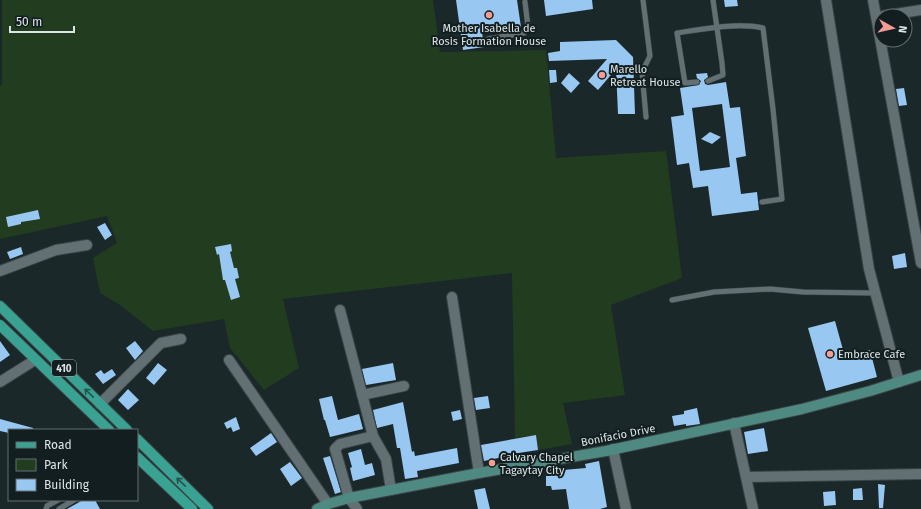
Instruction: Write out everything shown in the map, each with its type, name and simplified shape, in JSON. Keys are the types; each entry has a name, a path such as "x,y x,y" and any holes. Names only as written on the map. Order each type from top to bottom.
{"main road":[{"name":"410","path":"0,306 126,429"},
{"name":"410","path":"0,325 108,429"},
{"path":"138,441 208,509"},
{"path":"139,461 192,509"}],"street":[{"path":"826,0 869,269 899,382"},
{"path":"885,48 921,263"},
{"path":"0,270 56,250 87,245"},
{"path":"452,297 479,473"},
{"path":"340,310 373,436 386,459 391,490"},
{"path":"100,404 162,343 181,339"},
{"path":"0,382 35,360"},
{"path":"230,360 328,504"},
{"name":"Bonifacio Drive","path":"317,509 349,498 613,449 802,409 870,391 921,374"},
{"path":"362,395 404,386"},
{"path":"734,423 753,509"},
{"path":"357,509 349,498 335,449 340,444 373,436"},
{"path":"613,449 626,509"},
{"path":"746,477 921,474"}],"lane":[{"path":"643,0 650,56 642,72 646,117"},
{"path":"708,81 722,75 722,63 714,0"},
{"path":"488,39 524,33 528,27 525,2"},
{"path":"697,82 685,83 677,33 717,28 755,26 763,28 782,199 762,202"},
{"path":"672,300 714,292 770,289 803,292 875,293"},
{"path":"46,509 47,506 56,501"},
{"path":"59,509 72,501"}],"green space":[{"path":"2,0 433,0 440,52 546,50 556,158 666,151 682,278 611,305 625,395 563,403 572,444 538,450 536,435 515,438 512,273 283,299 299,368 264,390 230,348 224,319 153,331 120,305 100,293 93,258 117,243 107,216 0,239 0,86 2,85"}],"building":[{"name":"Mother Isabella de Rosis Formation House","path":"456,0 517,0 521,27 482,32 484,47 463,50"},
{"path":"544,0 592,0 593,9 546,16"},
{"path":"724,0 737,0 738,6 725,7"},
{"name":"Marello Retreat House","path":"616,40 633,57 635,114 618,114 616,69 598,90 588,81 607,59 549,61 548,53 560,51 560,42"},
{"path":"549,70 556,70 557,82 550,83"},
{"path":"569,73 580,83 571,93 561,83"},
{"path":"707,73 708,77 704,80 705,84 708,85 726,82 730,108 740,107 746,156 736,158 741,194 757,192 759,210 712,216 708,186 693,188 689,163 677,165 671,117 684,115 680,88 699,85 701,81 697,78 696,74","holes":["722,104 730,167 700,171 692,108"]},
{"path":"904,88 907,105 899,106 896,89"},
{"path":"710,132 721,137 712,144 701,139"},
{"path":"38,210 40,219 21,222 21,224 8,227 6,217"},
{"path":"105,223 112,235 105,240 97,227"},
{"path":"231,244 232,251 230,252 234,268 237,268 239,278 235,279 240,297 231,300 225,280 223,280 219,254 217,255 215,247"},
{"path":"21,247 23,254 10,259 7,252"},
{"path":"905,253 907,267 894,269 892,256"},
{"name":"Embrace Cafe","path":"835,321 845,357 870,350 877,377 826,391 808,328"},
{"path":"0,341 10,355 0,362"},
{"path":"135,341 143,351 135,360 126,348"},
{"path":"158,363 167,370 154,385 146,378"},
{"path":"393,363 396,380 366,385 362,369"},
{"path":"112,369 116,375 103,384 95,374 101,370 104,374"},
{"path":"128,389 139,400 128,410 118,400"},
{"path":"332,396 338,420 359,414 363,429 330,437 319,399"},
{"path":"488,396 490,408 476,410 474,398"},
{"path":"403,402 412,452 414,451 415,456 457,448 459,463 417,471 418,477 405,479 400,448 397,448 393,424 377,428 373,410"},
{"path":"697,408 700,424 674,426 672,416 684,414 684,411"},
{"path":"460,410 462,419 453,421 451,412"},
{"path":"236,417 240,429 233,432 231,427 227,429 224,423"},
{"path":"0,419 33,428 8,429 8,433 0,431"},
{"path":"764,428 768,451 748,454 744,432"},
{"path":"271,433 277,442 256,456 250,448"},
{"path":"536,435 538,450 512,454 484,461 481,445"},
{"path":"361,449 365,465 372,463 375,475 353,481 350,468 352,467 348,453"},
{"path":"330,456 341,492 335,494 323,458"},
{"path":"599,461 607,507 600,509 569,509 566,489 552,490 551,486 546,486 546,476 551,476 550,469 563,468 563,470 586,468 585,464"},
{"path":"290,462 302,478 291,486 280,469"},
{"path":"878,484 885,485 883,508 879,508"},
{"path":"485,488 490,509 478,509 474,490"},
{"path":"862,488 863,500 853,500 853,489"},
{"path":"835,491 836,505 824,506 823,492"},
{"path":"81,501 96,501 100,509 67,509"}],"place":[{"name":"Mother Isabella de Rosis Formation House","path":"489,15"},
{"name":"Marello Retreat House","path":"602,75"},
{"name":"Embrace Cafe","path":"830,354"},
{"name":"Calvary Chapel Tagaytay City","path":"492,463"}]}
